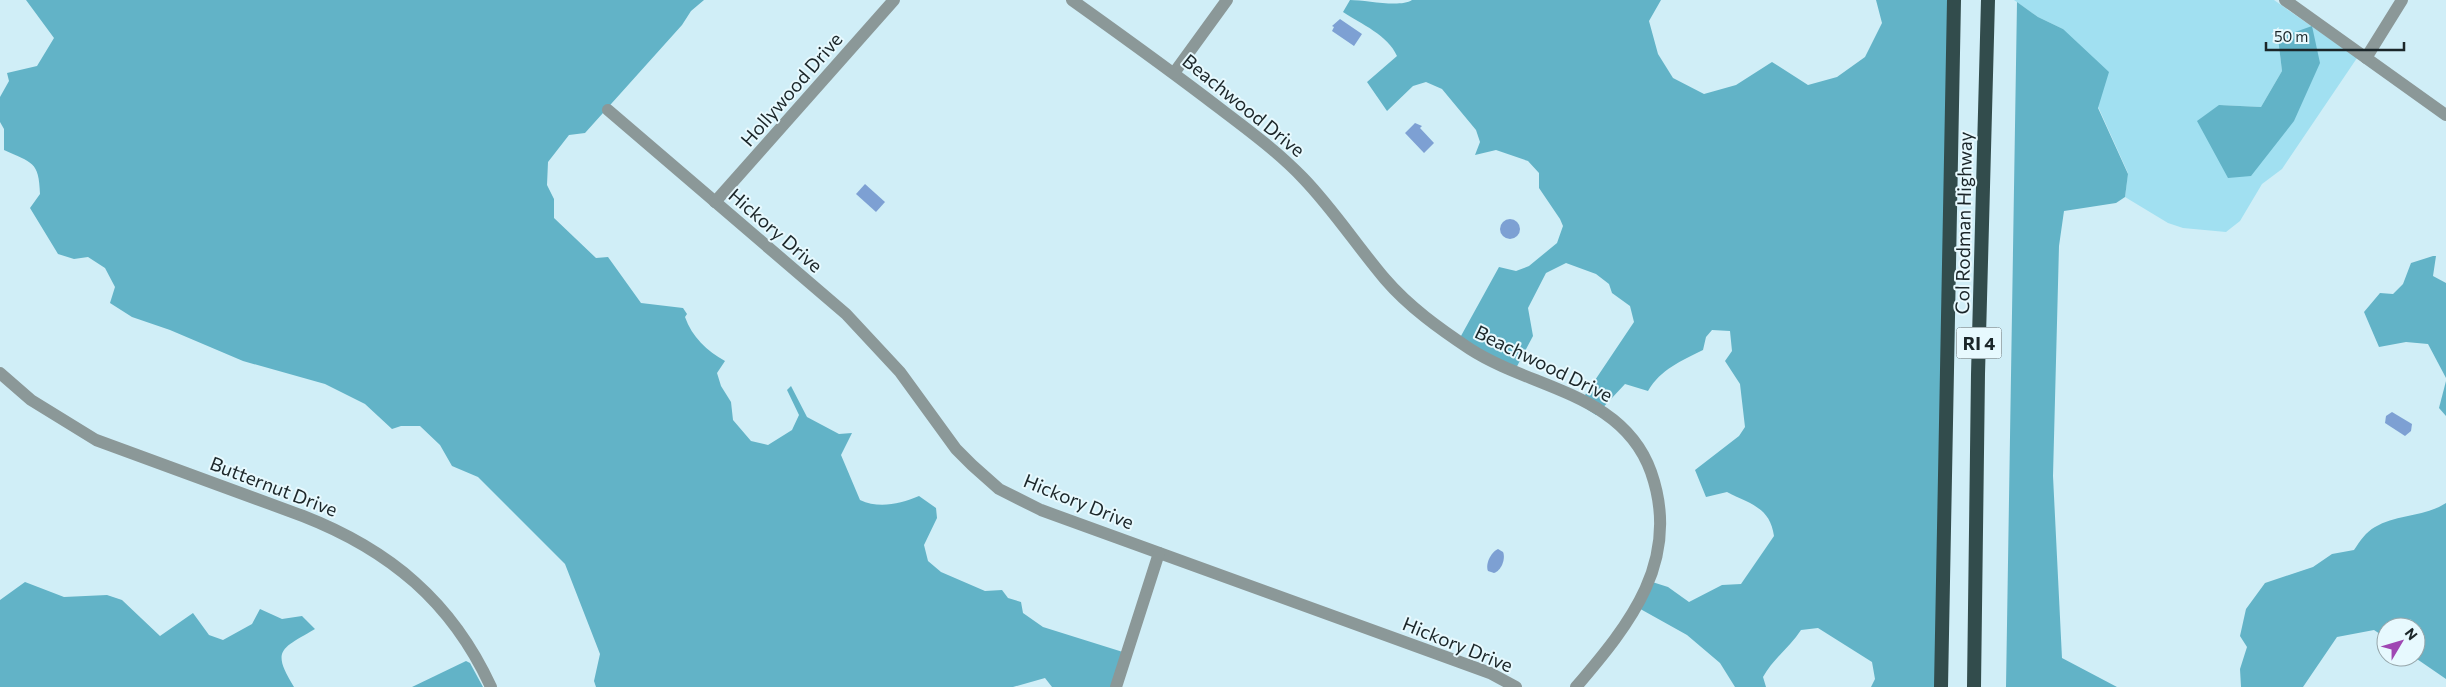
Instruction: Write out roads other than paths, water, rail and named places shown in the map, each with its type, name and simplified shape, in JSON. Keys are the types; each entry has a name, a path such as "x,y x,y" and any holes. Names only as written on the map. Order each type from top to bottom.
{"highway":[{"name":"Col Rodman Highway","path":"1941,687 1954,0"},
{"name":"Col Rodman Highway","path":"1974,687 1978,374 1988,0"}],"street":[{"name":"Hollywood Drive","path":"715,202 894,0"},
{"name":"Beachwood Drive","path":"1072,0 1174,73 1277,153 1302,177 1386,281 1427,319 1476,353 1595,406 1614,418 1642,452 1651,471 1660,506 1662,521 1658,552 1648,587 1622,630 1576,687"},
{"path":"1174,73 1227,0"},
{"path":"2286,0 2446,115"},
{"path":"2366,58 2402,0"},
{"name":"Hickory Drive","path":"608,110 846,314 900,372 956,449 999,489 1041,510 1490,673 1516,687"},
{"name":"Butternut Drive","path":"0,373 31,400 96,440 335,528 366,544 413,580 443,610 464,637 492,687"},
{"path":"1116,687 1159,553"}]}
